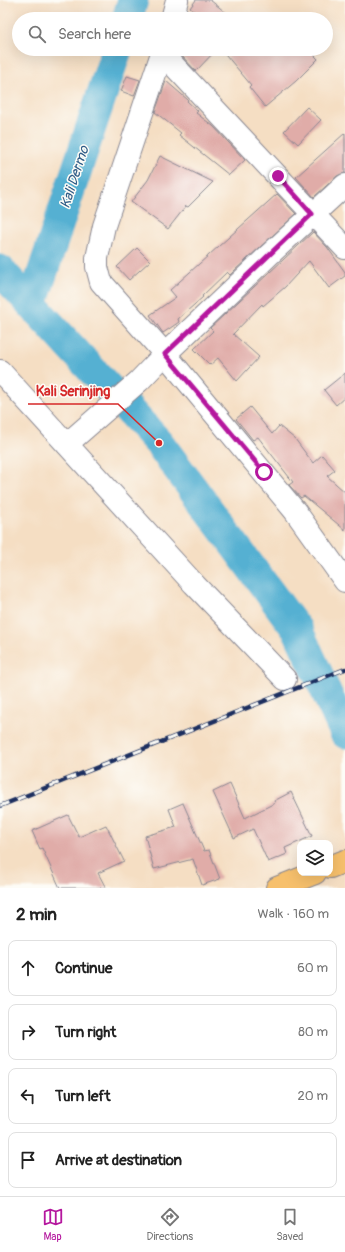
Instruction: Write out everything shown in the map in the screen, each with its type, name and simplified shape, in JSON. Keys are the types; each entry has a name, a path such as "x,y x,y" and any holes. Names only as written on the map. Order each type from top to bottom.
{"highway":[{"path":"333,866 345,861"},
{"path":"277,888 307,876"}],"street":[{"path":"174,12 177,0"},
{"path":"161,56 104,226 97,268 101,282 165,354 295,511 345,581"},
{"path":"168,56 345,248"},
{"path":"67,444 139,381 165,354 312,214 345,185"},
{"path":"4,382 67,444 194,584 285,679"}],"building":[{"path":"196,0 210,0 225,12 195,12 190,8"},
{"path":"182,56 210,56 196,71"},
{"path":"227,56 315,56 318,59 296,81 265,107 249,87 251,85"},
{"path":"127,76 140,80 134,96 121,91"},
{"path":"166,81 188,100 187,101 198,111 196,113 213,126 245,160 229,175 179,135 181,133 155,112"},
{"path":"307,107 321,120 298,144 284,131"},
{"path":"345,133 345,173 337,176 314,197 296,177"},
{"path":"160,156 213,182 188,207 186,206 168,229 131,202 148,180"},
{"path":"277,194 296,214 230,275 227,272 202,296 203,297 178,319 179,322 163,333 150,315 176,297 170,290"},
{"path":"313,232 327,247 345,272 345,276 329,288 309,261 285,287 263,306 262,304 233,334 259,357 237,381 218,358 210,365 194,349 213,331 210,328"},
{"path":"137,248 150,261 129,280 117,267"},
{"path":"345,373 345,397 336,405 324,390"},
{"path":"250,407 272,434 279,426 295,439 313,463 322,455 335,470 327,476 345,492 345,530 304,496 301,498 289,485 293,482 258,437 253,440 236,419"},
{"path":"230,784 245,818 275,803 274,801 291,792 312,836 303,840 297,840 297,843 285,848 287,854 268,862 253,829 234,838 213,792"},
{"path":"183,803 204,851 209,850 220,879 202,885 193,859 154,869 145,836 176,827 169,809"},
{"path":"68,815 79,837 106,825 124,861 98,873 106,888 60,888 42,848 40,849 32,831"}],"waterway":[{"name":"Kali Dermo","path":"129,12 133,0"},
{"name":"Kali Dermo","path":"32,304 115,56"},
{"path":"0,270 159,443 298,631 345,733"}],"railway":[{"path":"0,806 345,669"}],"place":[{"name":"Kali Serinjing","path":"159,443"}],"route":[{"path":"264,472 165,354 312,214 278,176"}]}
